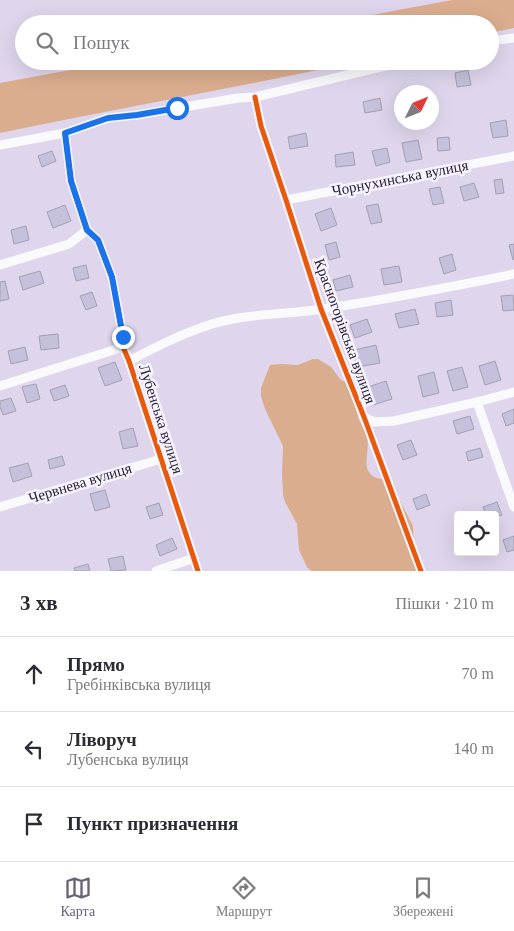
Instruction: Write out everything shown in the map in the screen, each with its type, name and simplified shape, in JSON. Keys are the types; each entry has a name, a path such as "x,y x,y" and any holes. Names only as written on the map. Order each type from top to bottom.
{"street":[{"path":"499,40 514,38"},
{"path":"0,145 65,133 108,118 255,97 368,70"},
{"name":"Красногорівська вулиця","path":"255,97 261,126 321,309 364,417 421,571"},
{"name":"Лубенська вулиця","path":"65,133 71,181 87,230 98,240 112,277 123,337 123,347 130,361 198,571"},
{"name":"Чорнухинська вулиця","path":"286,200 514,156"},
{"path":"0,265 69,244 87,230"},
{"path":"130,361 206,326 234,319 321,309 514,274"},
{"path":"0,386 123,347"},
{"path":"364,417 374,422 394,421 514,392"},
{"path":"476,402 514,507"},
{"name":"Червнева вулиця","path":"0,507 161,459"},
{"path":"156,571 194,558"}],"shaded area":[{"path":"452,0 514,0 514,28 499,31 499,15 371,15"},
{"path":"70,70 317,70 0,133 0,83"},
{"path":"318,359 331,367 341,380 349,383 358,416 367,438 367,469 373,476 390,479 394,484 398,497 413,526 414,552 419,571 311,571 307,567 299,550 297,524 283,495 283,446 265,409 261,388 270,365 298,365"}],"building":[{"path":"468,70 471,85 457,87 455,73"},
{"path":"380,98 382,110 365,113 363,102"},
{"path":"506,120 508,136 493,138 490,123"},
{"path":"306,133 308,146 290,149 288,137"},
{"path":"449,137 450,150 438,151 437,138"},
{"path":"418,140 422,159 406,162 402,143"},
{"path":"387,148 390,162 376,166 372,151"},
{"path":"52,151 56,161 42,167 38,156"},
{"path":"353,152 355,165 336,167 335,155"},
{"path":"502,179 504,193 496,194 494,180"},
{"path":"474,183 479,197 464,201 460,187"},
{"path":"440,187 444,203 433,205 429,189"},
{"path":"378,204 382,222 371,224 366,206"},
{"path":"65,205 71,221 53,228 47,212"},
{"path":"331,208 337,225 321,231 315,214"},
{"path":"26,226 29,240 14,244 11,230"},
{"path":"336,242 340,257 329,260 325,245"},
{"path":"514,244 514,259 513,260 509,245"},
{"path":"452,254 456,270 444,274 439,258"},
{"path":"86,265 89,278 76,281 73,268"},
{"path":"399,266 402,282 384,285 381,269"},
{"path":"40,271 44,283 23,290 19,277"},
{"path":"350,275 353,287 336,291 333,280"},
{"path":"5,281 9,299 0,301 0,282"},
{"path":"92,292 97,306 86,310 80,296"},
{"path":"513,295 514,310 503,311 501,296"},
{"path":"451,300 453,315 437,317 435,303"},
{"path":"415,309 419,324 399,328 395,314"},
{"path":"367,319 372,332 355,338 350,325"},
{"path":"58,334 59,348 41,350 39,336"},
{"path":"376,345 380,363 357,367 354,350"},
{"path":"25,347 28,360 11,364 8,351"},
{"path":"495,361 501,380 485,385 479,366"},
{"path":"115,362 122,380 105,386 98,368"},
{"path":"462,367 468,387 453,391 447,371"},
{"path":"434,372 439,393 423,397 418,376"},
{"path":"386,381 392,399 373,405 368,387"},
{"path":"36,384 40,399 27,403 22,387"},
{"path":"65,385 69,396 54,401 50,390"},
{"path":"11,398 16,411 3,415 0,401"},
{"path":"514,409 514,423 506,426 502,414"},
{"path":"470,416 474,429 457,434 453,421"},
{"path":"133,428 138,446 123,449 119,432"},
{"path":"411,440 417,455 403,460 397,445"},
{"path":"480,448 483,457 468,461 466,452"},
{"path":"62,456 65,465 50,469 48,460"},
{"path":"28,463 32,476 13,482 9,468"},
{"path":"105,490 110,507 95,511 90,494"},
{"path":"426,494 430,505 417,510 413,499"},
{"path":"497,502 502,515 499,516 499,511 484,511 483,507"},
{"path":"159,503 163,515 150,519 146,507"},
{"path":"514,536 514,550 507,552 503,540"},
{"path":"172,538 177,549 160,556 156,545"},
{"path":"123,556 126,570 111,571 108,559"},
{"path":"88,564 90,571 75,571 74,568"}],"cycle path":[{"path":"255,97 261,126 321,309 364,417 421,571"},
{"path":"65,133 71,181 87,230 98,240 112,277 123,337 123,347 198,571"}],"route":[{"path":"123,337 112,277 98,240 87,230 71,181 65,133 108,118 177,108"}]}
